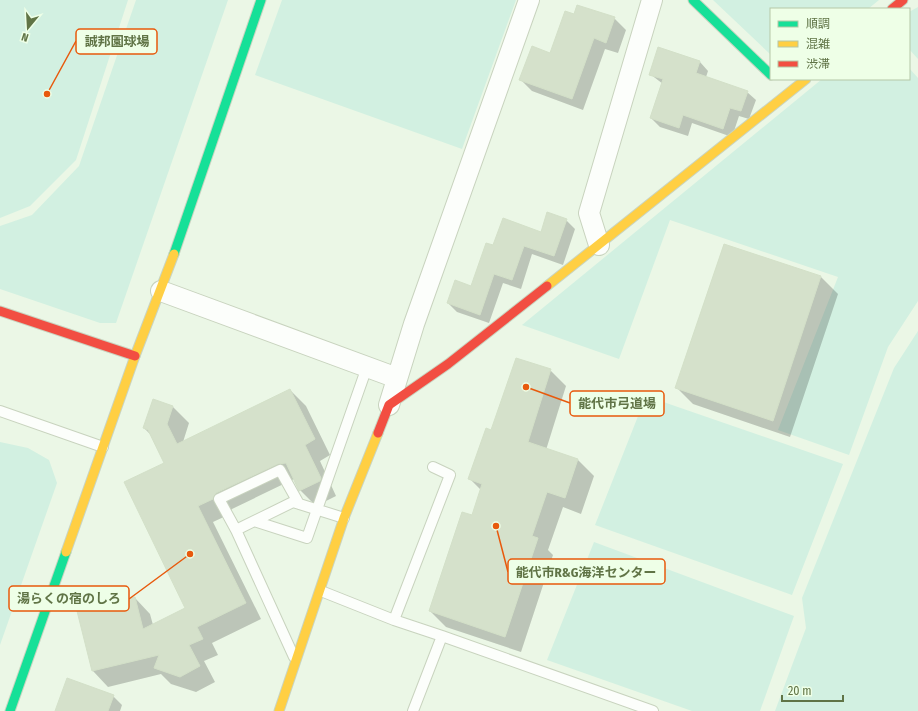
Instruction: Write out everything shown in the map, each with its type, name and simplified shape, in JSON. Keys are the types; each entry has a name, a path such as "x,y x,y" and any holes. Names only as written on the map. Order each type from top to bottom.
{"street":[{"path":"10,711 135,356 161,291 261,0"},
{"path":"279,711 297,663 344,518 389,405 414,324 529,0"},
{"path":"599,245 589,213 652,0"},
{"path":"693,0 770,74"},
{"path":"893,8 903,0"},
{"path":"777,80 792,91"},
{"path":"389,405 448,364 805,80"},
{"path":"161,291 397,378"},
{"path":"0,311 135,356"}],"lane":[{"path":"254,521 307,538 367,367"},
{"path":"0,411 103,446"},
{"path":"394,620 450,475 433,467"},
{"path":"297,663 236,530 219,499 280,470 299,504"},
{"path":"236,530 293,502 344,518"},
{"path":"321,591 394,620 653,711"},
{"path":"414,711 442,636"}],"green space":[{"path":"0,0 128,0 76,160 30,206 0,218"},
{"path":"136,0 228,0 116,323 100,323 0,289 0,226 32,215 79,166"},
{"path":"282,0 516,0 462,149 255,75"},
{"path":"713,0 879,0 869,8 770,8 770,54"},
{"path":"918,7 918,59 910,50 910,11"},
{"path":"910,69 918,78 918,301 888,347 849,455 778,430 838,277 670,220 619,359 522,325 821,80 910,80"},
{"path":"918,331 918,711 775,711 806,628 802,598 894,368"},
{"path":"646,396 843,464 792,595 595,525"},
{"path":"0,442 28,448 49,460 57,483 0,645"},
{"path":"594,542 794,616 760,711 692,711 547,660"}],"building":[{"path":"577,5 615,17 606,43 594,38 572,99 519,80 532,46 550,53 565,11 574,14"},
{"path":"658,47 700,61 696,73 748,91 741,111 730,108 723,129 683,115 679,128 650,118 663,79 649,75"},
{"path":"547,212 567,219 554,256 524,246 512,280 494,274 480,315 447,303 455,280 471,286 486,243 493,245 503,218 541,232"},
{"path":"724,244 821,276 773,421 675,388"},
{"path":"516,358 551,369 528,442 578,459 565,498 547,492 532,536 538,538 505,637 429,611 462,512 472,515 482,484 468,479 486,428 491,430"},
{"path":"290,389 315,439 305,445 321,478 320,481 299,491 286,463 278,464 216,493 213,499 198,506 246,603 197,627 203,639 189,645 200,666 180,677 154,668 159,655 92,671 77,611 135,597 143,629 185,608 124,482 164,463 148,430 143,428 153,399 173,406 167,424 177,444"},
{"path":"67,678 114,695 108,711 55,711"}],"traffic: fast":[{"path":"174,254 261,0"},
{"path":"693,0 770,74"},
{"path":"10,711 66,552"}],"traffic: slow":[{"path":"547,286 805,80"},
{"path":"66,552 135,356 174,254"},
{"path":"279,711 344,518 378,433"}],"traffic: jam":[{"path":"893,8 903,0"},
{"path":"378,433 389,405 448,364 547,286"},
{"path":"0,311 135,356"}],"place":[{"name":"誠邦園球場","path":"47,94"},
{"name":"能代市弓道場","path":"526,387"},
{"name":"能代市R&G海洋センター","path":"496,526"},
{"name":"湯らくの宿のしろ","path":"190,554"}]}
